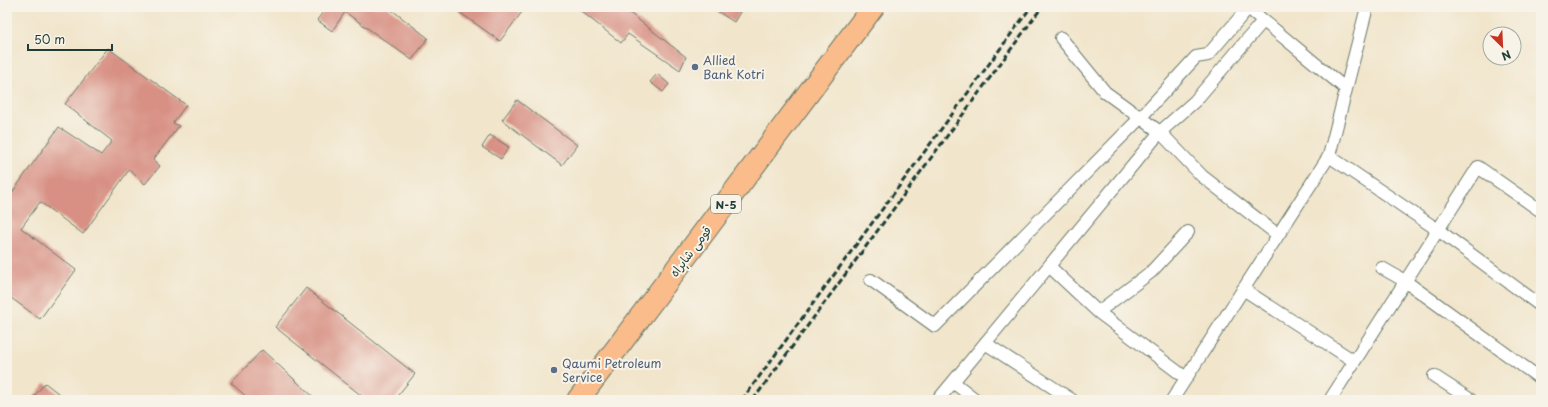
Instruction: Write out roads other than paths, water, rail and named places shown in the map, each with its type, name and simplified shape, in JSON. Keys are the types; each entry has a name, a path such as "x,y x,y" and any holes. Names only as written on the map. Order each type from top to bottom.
{"highway":[{"name":"قومی شاہراہ","path":"562,400 856,7"},
{"name":"قومی شاہراہ","path":"578,400 873,7"}],"street":[{"path":"1172,400 1329,156 1367,7"},
{"path":"871,280 934,326 1140,118 1196,57 1208,55 1248,8 1346,89"},
{"path":"938,400 1160,132 1195,101 1263,21"},
{"path":"1061,38 1105,92 1160,132 1202,176 1278,235"},
{"path":"1329,156 1438,230 1541,306"},
{"path":"1330,400 1478,167 1541,211"},
{"path":"1098,312 1151,272 1188,232"},
{"path":"1049,266 1098,312 1186,378"},
{"path":"1382,268 1405,281 1541,379"},
{"path":"1243,289 1354,361"},
{"path":"985,343 1072,400"},
{"path":"1434,376 1471,400"},
{"path":"953,382 976,400"}],"railway":[{"path":"742,400 1031,7"},
{"path":"753,400 1042,7"}],"place":[{"name":"Allied Bank Kotri","path":"695,67"},
{"name":"Qaumi Petroleum Service","path":"554,370"}]}
